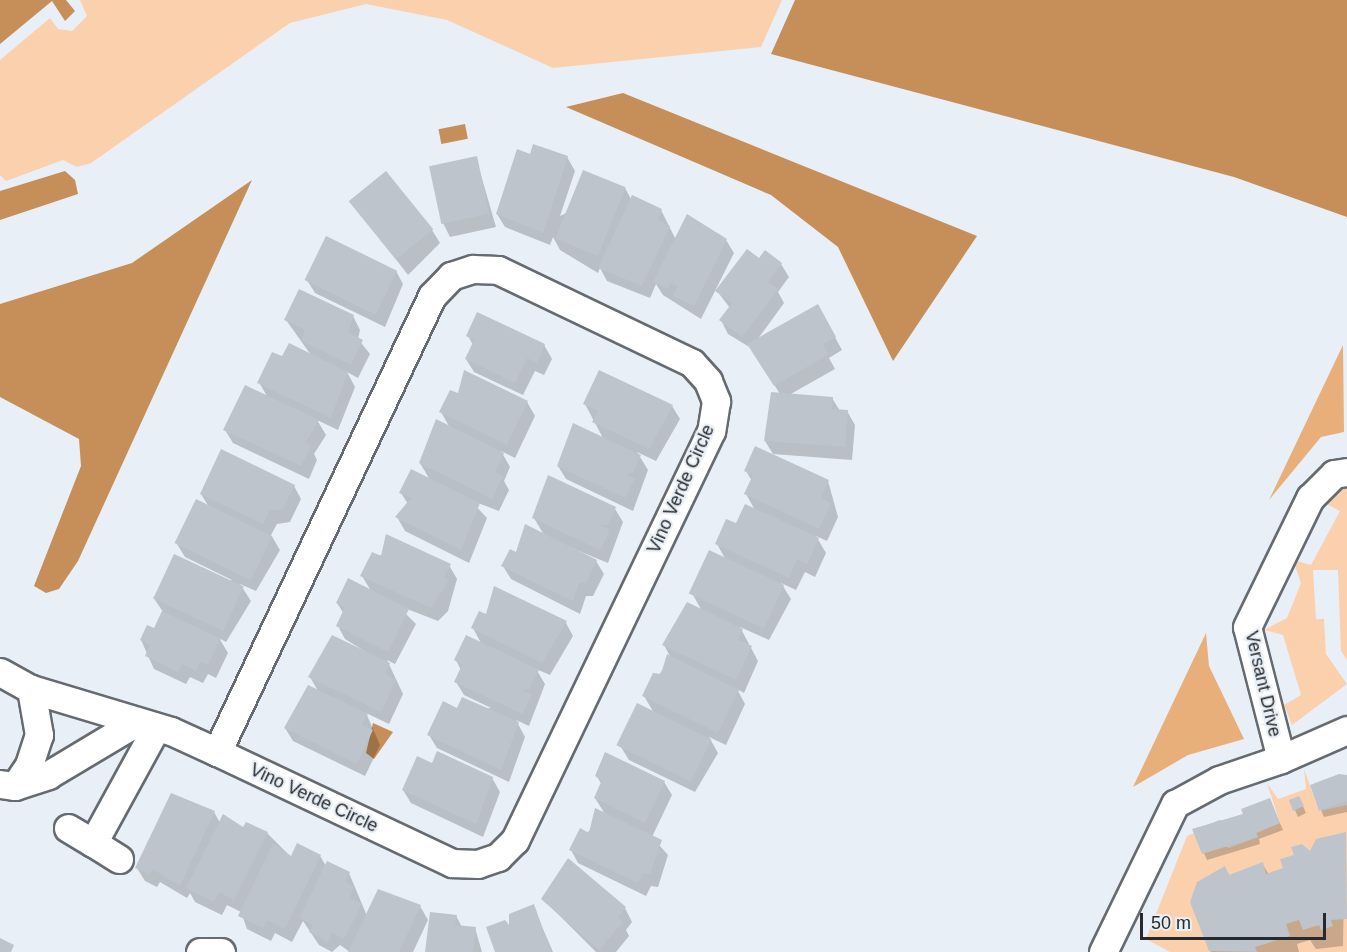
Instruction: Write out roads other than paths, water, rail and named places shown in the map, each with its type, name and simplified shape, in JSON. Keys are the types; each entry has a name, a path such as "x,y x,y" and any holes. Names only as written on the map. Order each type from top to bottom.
{"street":[{"name":"Vino Verde Circle","path":"0,672 31,689 146,725 217,752 452,862 478,864 498,856 515,840 711,431 716,401 708,381 692,363 498,270 473,269 451,276 432,296 217,752"},
{"name":"Versant Drive","path":"1103,952 1175,804 1219,780 1281,759 1247,627 1310,498 1334,474 1347,472"},
{"path":"7,785 29,765 39,735 31,689"},
{"path":"7,785 48,775 146,725"},
{"path":"93,843 146,725"},
{"path":"1281,759 1347,730"},
{"path":"68,828 119,859"},
{"path":"200,952 221,952"}]}
